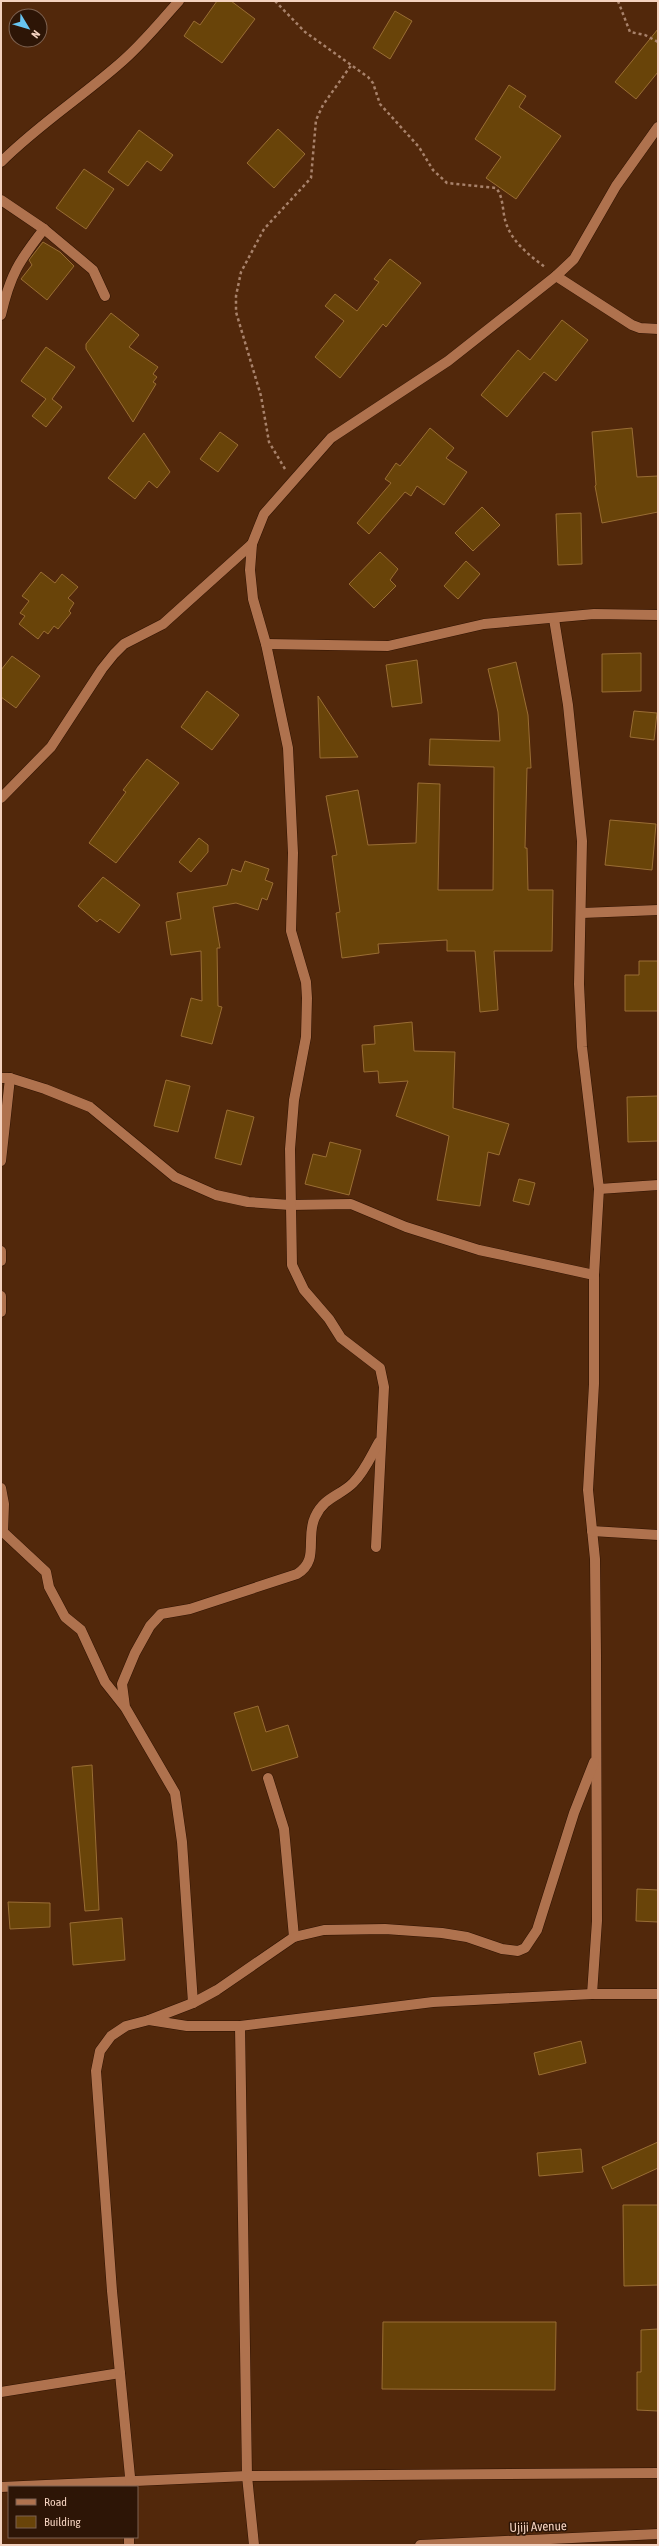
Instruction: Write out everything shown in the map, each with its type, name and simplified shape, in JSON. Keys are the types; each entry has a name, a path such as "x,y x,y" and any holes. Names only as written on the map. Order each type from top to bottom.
{"street":[{"path":"1,162 24,139 118,66 179,1"},
{"path":"376,1547 380,1439 384,1387 380,1368 345,1342 329,1319 304,1290 292,1265 289,1176 294,1100 306,1037 307,998 306,982 291,930 293,853 288,748 266,644 251,585 252,544 264,514 331,438 448,361 556,276 574,259 616,186 658,127"},
{"path":"1,200 44,229 93,270 105,296"},
{"path":"1,315 11,277 18,264 44,229"},
{"path":"556,276 632,325 640,328 658,329"},
{"path":"1,798 51,747 102,669 114,654 124,644 163,624 252,544"},
{"path":"266,644 388,646 484,624 554,619 594,614 658,615"},
{"path":"554,619 568,705 582,841 582,913 579,984 582,1047 599,1189 594,1275 594,1384 588,1490 595,1558 597,1757 597,1921 592,1994"},
{"path":"582,913 658,910"},
{"path":"1,1161 6,1078 45,1089 90,1107 175,1177 216,1195 248,1202 290,1206 351,1204 406,1227 479,1250 594,1275"},
{"path":"599,1189 658,1185"},
{"path":"1,1251 1,1261"},
{"path":"1,1296 1,1312"},
{"path":"125,1707 122,1684 134,1653 150,1626 161,1614 190,1609 297,1574 306,1569 310,1558 312,1522 319,1508 335,1494 352,1485 363,1473 380,1439"},
{"path":"1,1488 4,1504 3,1532 46,1572 49,1587 65,1617 82,1630 105,1682 125,1707 176,1793 182,1842 193,2003"},
{"path":"592,1531 658,1535"},
{"path":"131,2484 120,2373 96,2071 100,2051 111,2036 126,2026 149,2020 193,2003 250,1969 294,1938 324,1930 385,1929 468,1938 502,1949 518,1951 525,1948 538,1930 574,1813 597,1757"},
{"path":"268,1778 284,1829 294,1938"},
{"path":"149,2020 187,2026 240,2026 433,2002 592,1994 658,1994"},
{"path":"240,2026 248,2476 254,2545"},
{"path":"1,2392 120,2373"},
{"path":"44,2486 131,2484 248,2476 658,2473"},
{"name":"Ujiji Avenue","path":"420,2545 658,2534"}],"path":[{"path":"275,1 305,32 352,64 368,77 373,83 380,104 419,147 433,170 447,183 491,185 496,188 500,192 506,224 515,239 526,252 556,276"},
{"path":"618,1 630,32 645,35 658,42"},
{"path":"292,482 270,442 261,396 236,312 236,296 241,272 264,229 311,178 316,120 323,105 352,64"}],"building":[{"path":"217,1 231,1 255,19 222,63 184,36 194,21 200,25"},
{"path":"395,11 412,21 390,59 373,48"},
{"path":"658,29 658,72 636,99 615,82"},
{"path":"509,85 526,96 519,107 561,136 516,199 486,178 501,157 475,139"},
{"path":"278,129 305,154 274,188 247,163"},
{"path":"139,130 173,155 161,171 147,161 128,186 108,172"},
{"path":"84,169 114,189 86,229 56,208"},
{"path":"43,242 60,252 74,266 47,300 21,279 32,265 29,260"},
{"path":"390,259 421,283 386,327 383,324 340,378 315,357 344,321 325,306 335,294 357,311 379,282 374,279"},
{"path":"111,313 139,335 129,347 158,367 153,374 157,377 153,382 156,384 133,422 86,349 86,344"},
{"path":"562,320 588,340 556,381 544,372 507,417 481,395 518,350 530,360"},
{"path":"46,347 75,367 52,399 62,407 46,427 32,416 46,399 21,381"},
{"path":"430,428 454,448 446,458 467,472 444,505 417,486 411,496 405,492 369,534 357,523 391,483 385,479 396,463 400,466"},
{"path":"632,428 637,477 658,476 658,512 602,523 595,486 592,432"},
{"path":"220,432 238,445 218,472 200,459"},
{"path":"144,433 170,472 157,488 149,481 135,499 108,478"},
{"path":"482,507 500,525 473,551 455,533"},
{"path":"581,513 582,564 558,565 556,514"},
{"path":"380,552 398,569 390,580 396,586 374,608 349,584"},
{"path":"466,561 480,574 458,599 444,586"},
{"path":"41,572 55,583 62,574 78,587 68,598 74,603 69,611 71,613 58,629 54,626 48,634 44,631 38,639 19,624 25,616 20,613 29,601 22,596"},
{"path":"641,653 641,691 602,692 602,654"},
{"path":"12,656 40,676 16,708 1,697 1,670"},
{"path":"417,660 422,703 392,707 386,665"},
{"path":"516,662 528,715 531,768 527,768 525,848 527,848 528,890 553,890 552,951 494,951 498,1010 480,1012 475,951 447,951 447,940 378,944 379,953 342,958 336,913 340,912 332,856 337,855 326,796 358,790 368,845 416,843 418,783 440,784 438,890 493,890 494,767 429,765 430,739 500,741 498,712 488,669"},
{"path":"207,691 239,715 212,750 181,727"},
{"path":"318,696 358,757 320,758"},
{"path":"634,711 657,713 654,740 630,737"},
{"path":"147,759 179,783 116,863 89,843 126,792 123,790"},
{"path":"610,820 656,824 652,870 605,865"},
{"path":"199,838 208,845 208,852 191,872 179,862"},
{"path":"245,861 269,869 265,880 273,883 267,900 262,898 258,910 236,903 213,907 220,948 217,948 218,1006 222,1007 212,1044 181,1036 191,998 202,1001 201,951 171,955 166,922 181,919 177,893 227,885 232,869 241,872"},
{"path":"103,877 140,905 119,933 100,919 97,922 78,906"},
{"path":"639,961 658,961 658,1011 625,1011 625,975 639,975"},
{"path":"412,1022 414,1051 455,1052 453,1108 509,1124 499,1155 488,1152 480,1206 437,1200 449,1136 396,1116 408,1081 379,1083 378,1071 364,1072 362,1045 375,1044 374,1026"},
{"path":"166,1080 190,1086 178,1132 154,1126"},
{"path":"658,1096 658,1141 628,1142 627,1097"},
{"path":"227,1110 254,1117 241,1165 215,1158"},
{"path":"330,1142 361,1150 349,1195 305,1184 313,1154 326,1157"},
{"path":"519,1179 535,1183 529,1205 513,1201"},
{"path":"258,1706 266,1732 288,1725 298,1757 252,1771 234,1713"},
{"path":"92,1765 99,1910 85,1911 72,1767"},
{"path":"637,1889 658,1890 658,1922 636,1921"},
{"path":"8,1902 50,1903 50,1927 10,1929"},
{"path":"122,1918 125,1960 73,1965 70,1923"},
{"path":"581,2041 586,2063 539,2075 534,2053"},
{"path":"658,2142 658,2168 612,2189 602,2167"},
{"path":"581,2149 583,2172 539,2176 537,2153"},
{"path":"623,2205 658,2205 658,2285 624,2286"},
{"path":"383,2322 556,2322 555,2390 382,2389"},
{"path":"658,2329 658,2411 637,2410 637,2372 641,2372 641,2330"}]}
